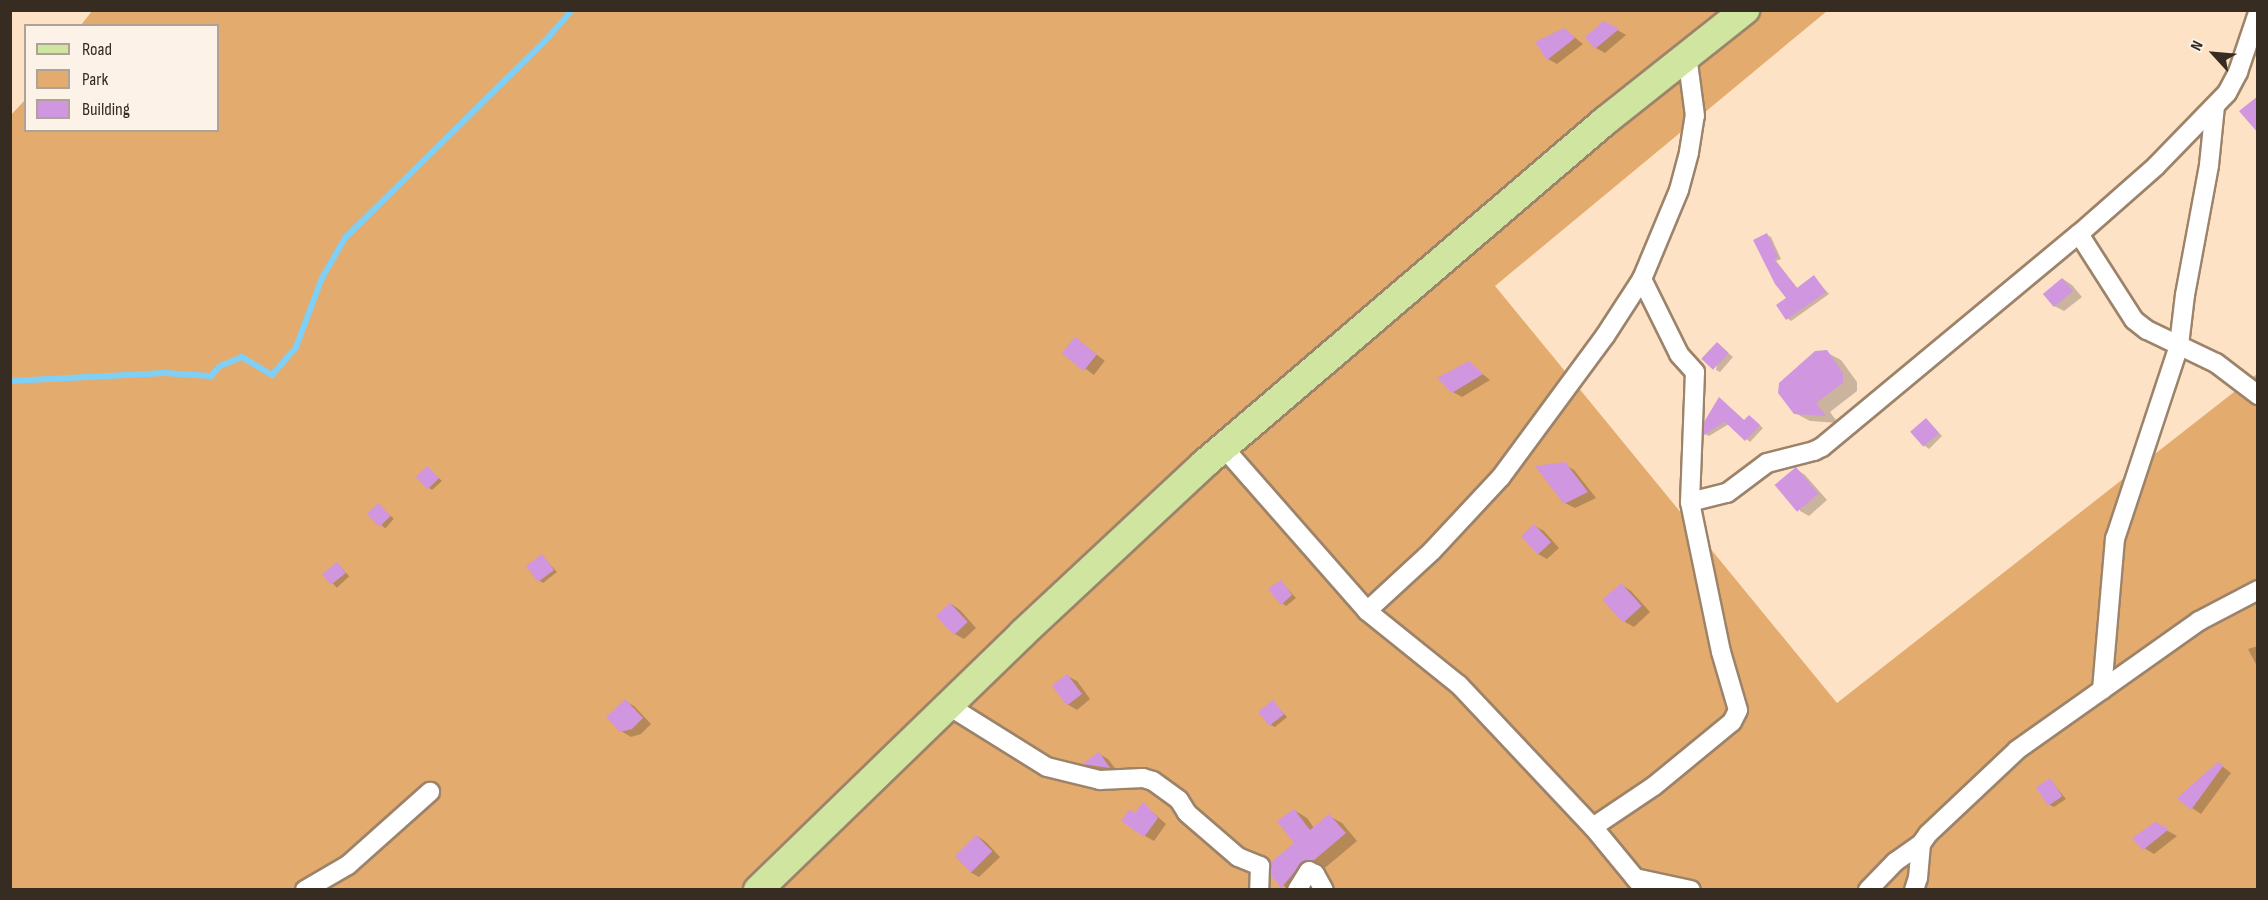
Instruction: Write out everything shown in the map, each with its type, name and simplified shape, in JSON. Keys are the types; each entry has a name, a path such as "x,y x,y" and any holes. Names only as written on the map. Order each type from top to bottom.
{"main road":[{"path":"758,890 1023,633 1224,448 1434,266 1687,55 1745,10"}],"street":[{"path":"1690,502 1727,494 1767,463 1822,447 2079,234 2156,166 2216,106 2234,83 2258,12"},
{"path":"1367,611 1432,551 1501,477 1605,336 1642,279 1679,190 1689,152 1695,116 1687,55"},
{"path":"2102,690 2113,551 2117,528 2179,345 2183,304 2209,165 2216,106"},
{"path":"2079,234 2134,320 2147,330 2216,363 2258,395"},
{"path":"1593,827 1654,786 1736,717 1738,710 1721,652 1690,502 1695,372 1679,354 1642,279"},
{"path":"1224,448 1367,611 1459,685 1593,827 1640,884 1691,890"},
{"path":"1868,890 1895,862 1921,844 1928,834 2017,750 2199,621 2258,590"},
{"path":"949,706 1047,767 1100,780 1143,778 1153,781 1179,800 1186,813 1238,857 1260,866 1259,890"},
{"path":"306,890 348,865 430,792"},
{"path":"1914,890 1918,878 1921,844"},
{"path":"1297,890 1309,871 1316,874 1324,890"}],"green space":[{"path":"92,11 1827,11 1495,286 1837,703 2257,374 2257,889 11,889 10,116 24,101 24,132 219,132 219,24 82,24"}],"building":[{"path":"1604,21 1619,29 1595,49 1585,37"},
{"path":"1564,28 1575,38 1547,60 1535,42"},
{"path":"2258,96 2258,133 2239,111"},
{"path":"1767,233 1778,257 1774,259 1797,288 1814,275 1826,292 1786,320 1776,305 1786,298 1775,284 1753,240"},
{"path":"2062,278 2073,291 2054,307 2043,294"},
{"path":"1075,337 1097,355 1084,371 1062,353"},
{"path":"1717,342 1729,353 1713,370 1701,359"},
{"path":"1827,350 1843,373 1843,383 1816,403 1826,416 1794,414 1778,393 1779,383 1815,351"},
{"path":"1469,361 1483,374 1452,393 1437,378"},
{"path":"1719,397 1744,420 1749,415 1760,425 1745,441 1725,422 1704,435 1704,422"},
{"path":"1926,418 1939,433 1923,447 1910,432"},
{"path":"1565,462 1588,492 1564,504 1535,466"},
{"path":"427,466 439,478 428,489 416,477"},
{"path":"1796,467 1818,494 1797,512 1775,485"},
{"path":"378,503 391,516 379,527 367,514"},
{"path":"1534,524 1551,542 1538,555 1521,536"},
{"path":"542,554 554,570 538,582 526,566"},
{"path":"337,562 346,573 331,585 322,574"},
{"path":"1281,580 1292,595 1281,605 1268,589"},
{"path":"1621,583 1642,606 1623,623 1602,600"},
{"path":"950,603 968,622 954,635 936,616"},
{"path":"1067,674 1082,694 1067,705 1052,685"},
{"path":"625,699 643,718 632,729 620,732 606,717"},
{"path":"1273,700 1284,714 1269,726 1258,712"},
{"path":"1099,752 1110,768 1082,764"},
{"path":"2218,762 2223,766 2191,810 2177,798"},
{"path":"2050,778 2062,796 2048,806 2036,788"},
{"path":"1143,802 1158,818 1144,837 1121,821 1130,809 1135,813"},
{"path":"1294,809 1310,830 1329,814 1346,833 1313,861 1303,862 1281,888 1271,875 1270,863 1294,843 1277,821"},
{"path":"2155,822 2169,829 2143,850 2132,838"},
{"path":"976,835 992,851 971,872 955,856"}],"waterway":[{"path":"10,381 165,373 211,376 220,366 242,357 272,375 296,347 322,278 345,238 545,41 572,10"}]}
